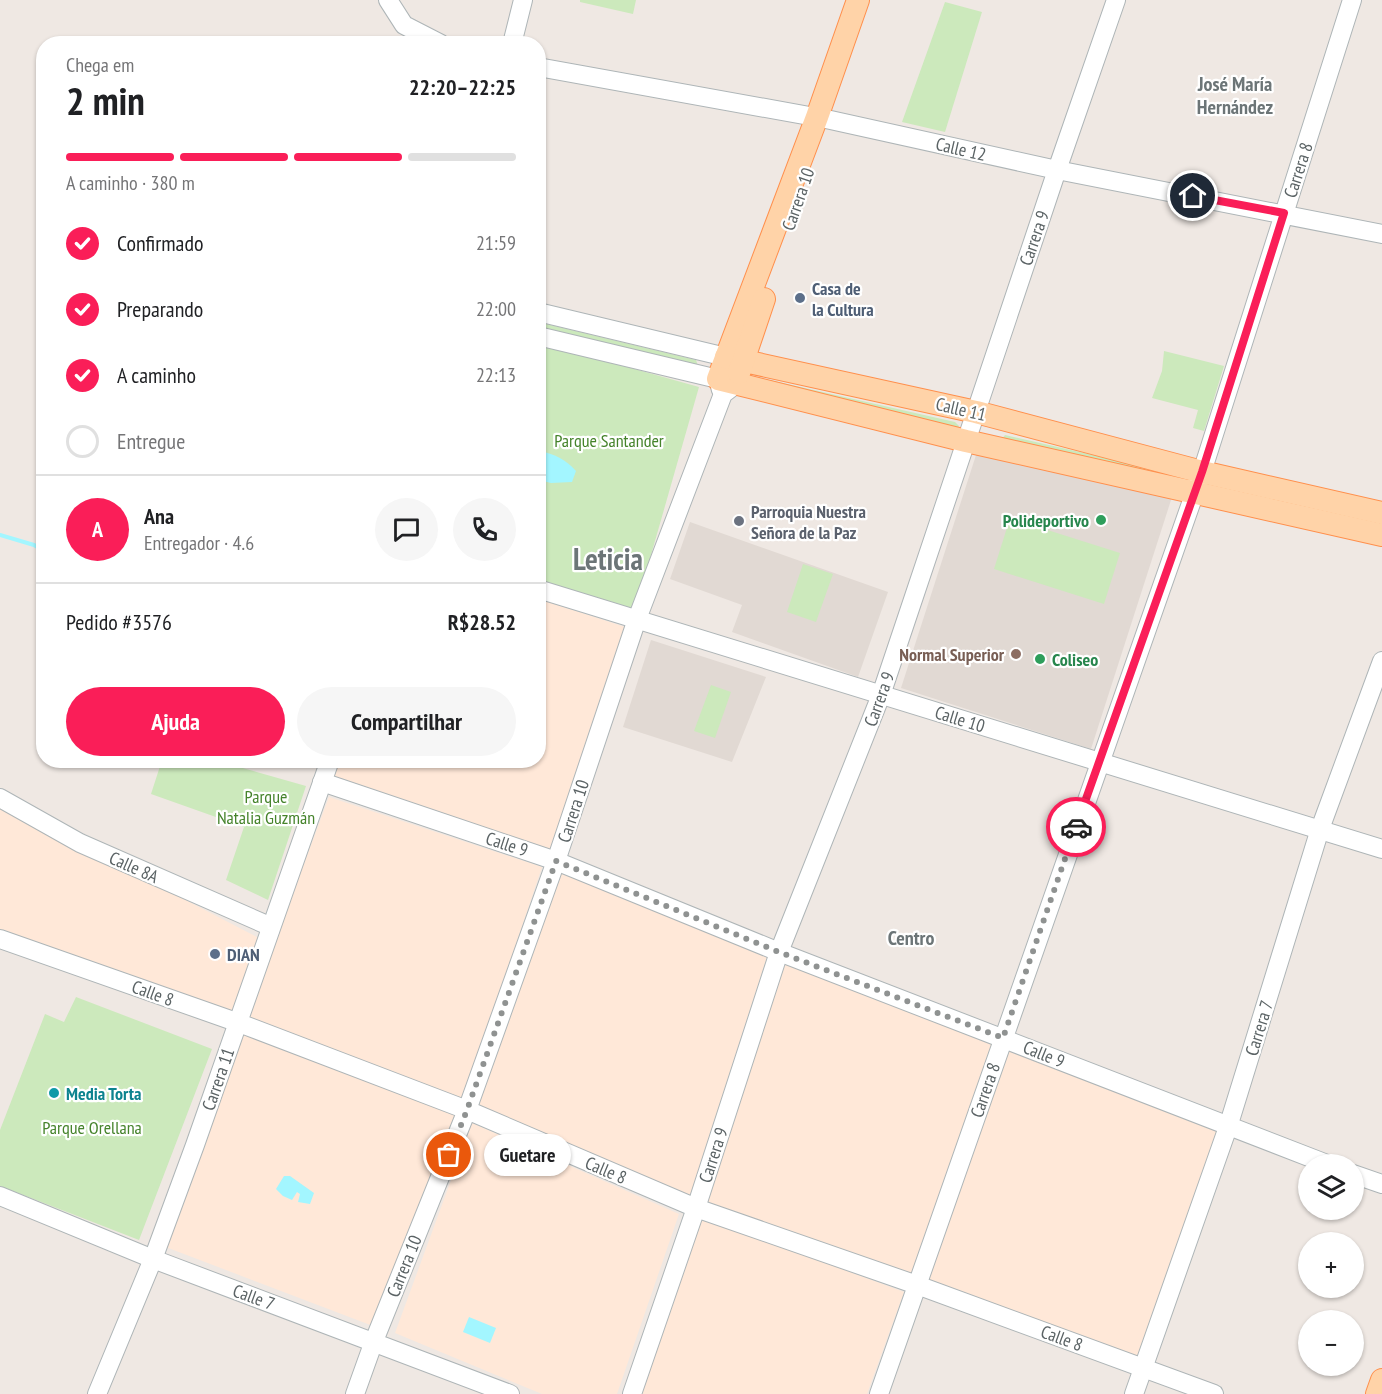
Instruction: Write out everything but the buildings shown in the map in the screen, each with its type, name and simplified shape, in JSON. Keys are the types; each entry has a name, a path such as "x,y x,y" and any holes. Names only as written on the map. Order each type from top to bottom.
{"main road":[{"name":"Carrera 10","path":"822,118 858,0"},
{"name":"Carrera 10","path":"725,386 822,118 868,0"},
{"name":"Calle 11","path":"735,359 976,412 1197,482 1382,535"},
{"name":"Calle 11","path":"725,386 966,441 1382,513"},
{"path":"1377,1394 1382,1380"}],"street":[{"path":"388,0 404,25 425,36"},
{"path":"514,36 523,0"},
{"name":"Carrera 9","path":"632,1394 779,952 881,695 1116,0"},
{"name":"Carrera 8","path":"879,1394 1197,482 1352,0"},
{"name":"Calle 12","path":"546,68 822,118 1057,170 1382,234"},
{"name":"Calle 11","path":"546,314 735,359"},
{"name":"Calle 11","path":"546,338 725,386"},
{"name":"Carrera 10","path":"355,1394 374,1341 467,1112 556,861 637,620 725,386"},
{"name":"Calle 10","path":"546,592 1382,849"},
{"name":"Carrera 7","path":"1134,1394 1228,1127 1320,830 1382,662"},
{"name":"Carrera 11","path":"97,1394 153,1259 238,1026 327,768"},
{"name":"Calle 9","path":"321,782 556,861 779,952 1300,1154"},
{"name":"Calle 8A","path":"0,798 80,843 267,925 270,930"},
{"name":"Calle 8","path":"0,939 467,1112 695,1210 916,1285 1214,1394"},
{"path":"1364,1178 1382,1184"},
{"name":"Calle 7","path":"0,1196 153,1259 510,1394"}],"shaded area":[{"path":"977,452 1172,497 1091,749 901,688"},
{"path":"690,522 888,592 858,677 732,632 742,605 670,579"},
{"path":"546,601 625,627 550,853 332,781 337,768 546,768"},
{"path":"651,640 766,677 732,762 623,727"},
{"path":"329,797 542,867 463,1101 245,1021"},
{"path":"0,804 261,939 234,1018 0,935"},
{"path":"560,873 767,957 690,1196 474,1108"},
{"path":"783,960 995,1043 917,1276 704,1202"},
{"path":"241,1030 458,1115 373,1326 163,1246"},
{"path":"1008,1045 1221,1130 1140,1360 928,1283"},
{"path":"472,1123 679,1214 617,1394 542,1394 395,1333"},
{"path":"699,1216 904,1292 867,1394 637,1394"}],"green space":[{"path":"580,0 636,0 633,14 580,2"},
{"path":"945,2 982,12 945,132 902,122"},
{"path":"546,324 696,360 698,366 546,331"},
{"name":"Parque Santander","path":"546,344 699,387 635,611 546,584"},
{"path":"1164,351 1224,366 1204,431 1193,428 1198,410 1152,398 1162,371"},
{"path":"754,378 955,422 959,426 958,428"},
{"path":"1005,435 1172,473 1175,477 1002,439"},
{"path":"1010,518 1120,553 1104,604 994,569"},
{"path":"803,564 833,574 816,622 787,612"},
{"path":"711,685 731,692 715,738 694,731"},
{"name":"Parque Natalia Guzmán","path":"159,768 243,768 306,786 268,900 226,880 244,827 151,794"},
{"name":"Parque Orellana","path":"76,997 212,1049 139,1240 0,1186 0,1130 45,1014 64,1022"}],"water":[{"path":"546,453 564,460 576,471 572,482 546,482"},
{"path":"284,1176 290,1176 314,1193 310,1204 298,1202 300,1194 297,1192 292,1200 283,1196 276,1189"},
{"path":"469,1317 496,1328 490,1343 463,1332"}],"waterway":[{"path":"0,535 36,546"}],"way so far":[{"path":"449,1155 556,861 779,952 1003,1038 1076,827"}],"place":[{"name":"Casa de la Cultura","path":"800,298"},
{"name":"Polideportivo","path":"1101,520"},
{"name":"Parroquia Nuestra Señora de la Paz","path":"739,521"},
{"name":"Normal Superior","path":"1016,654"},
{"name":"Coliseo","path":"1040,659"},
{"name":"DIAN","path":"215,954"},
{"name":"Media Torta","path":"54,1093"},
{"name":"Guetare","path":"449,1155"}],"district":[{"name":"José María Hernández","path":"1235,96"},
{"name":"Leticia","path":"608,558"},
{"name":"Centro","path":"911,938"}],"route":[{"path":"1076,827 1202,472 1284,213 1193,196"}]}
